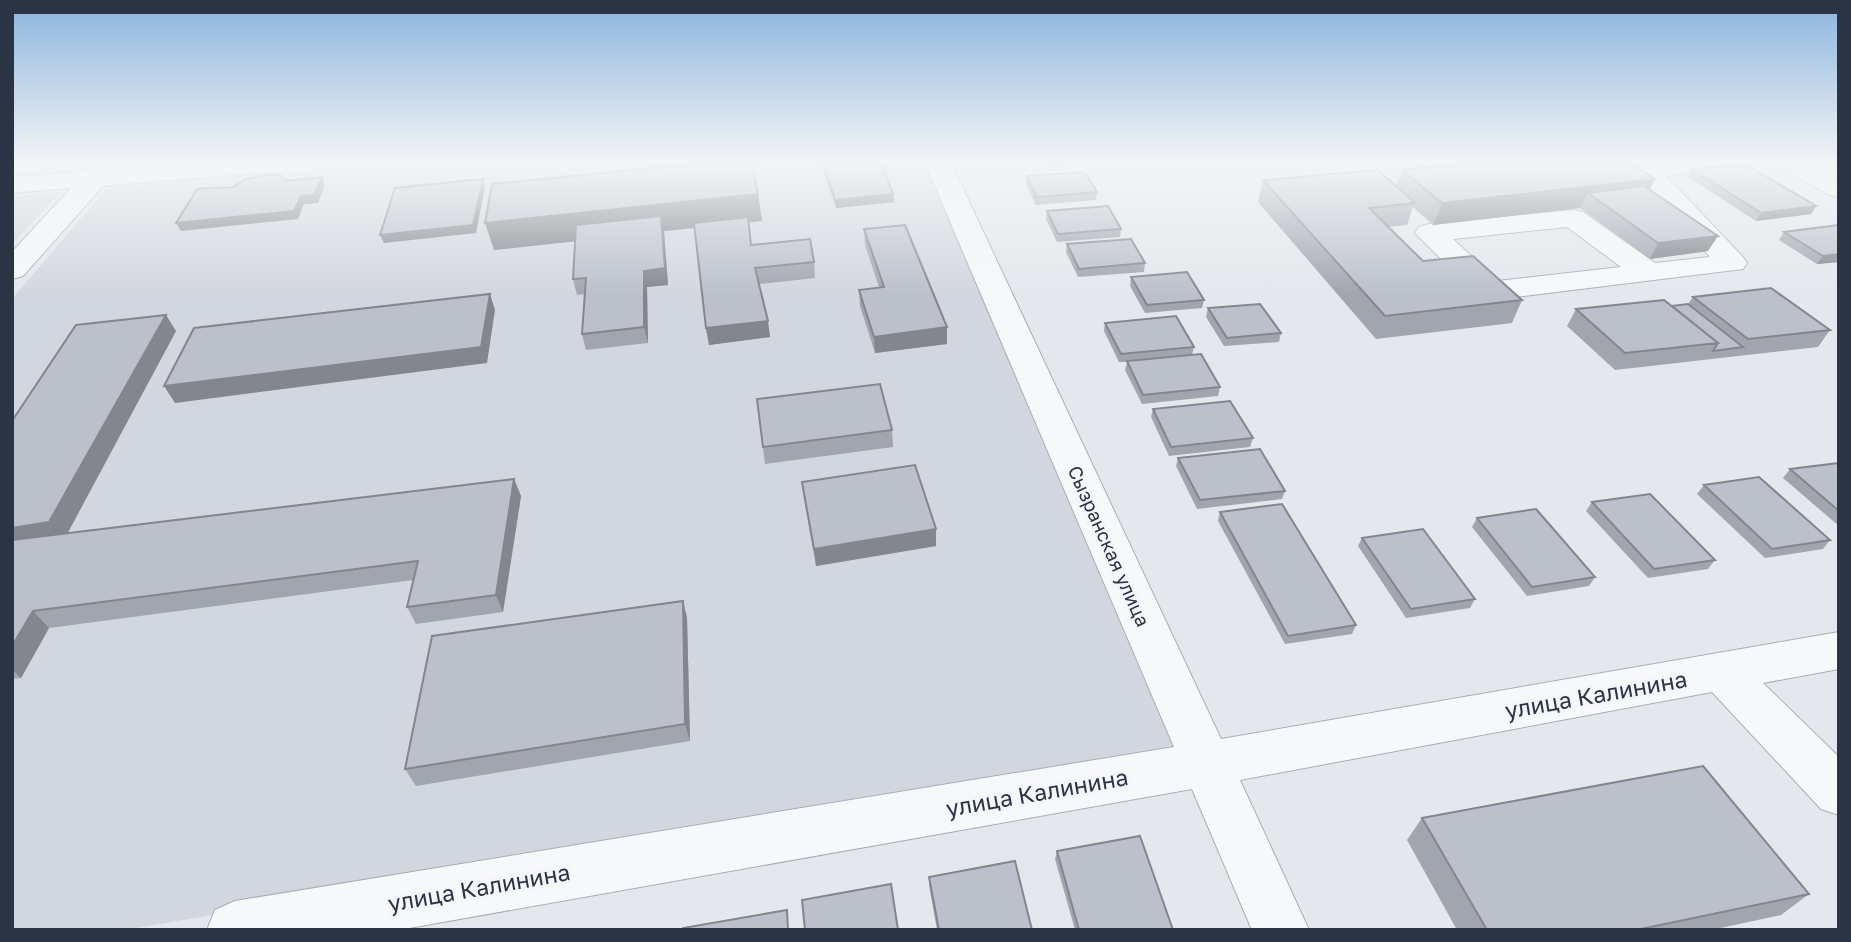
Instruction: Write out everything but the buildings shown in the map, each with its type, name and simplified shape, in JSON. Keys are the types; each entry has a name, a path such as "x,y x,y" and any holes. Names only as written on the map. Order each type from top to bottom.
{"street":[{"path":"12,270 69,207"},
{"name":"Сызранская улица","path":"958,207 1281,930"},
{"path":"1648,272 1573,218 1429,233 1491,291 1732,263 1680,207"},
{"name":"улица Калинина","path":"235,930 1206,764 1839,650"},
{"path":"1723,673 1839,792"}],"shaded area":[{"path":"12,207 47,207 12,244"},
{"path":"91,207 947,207 1184,754 122,930 12,930 12,299"}]}
